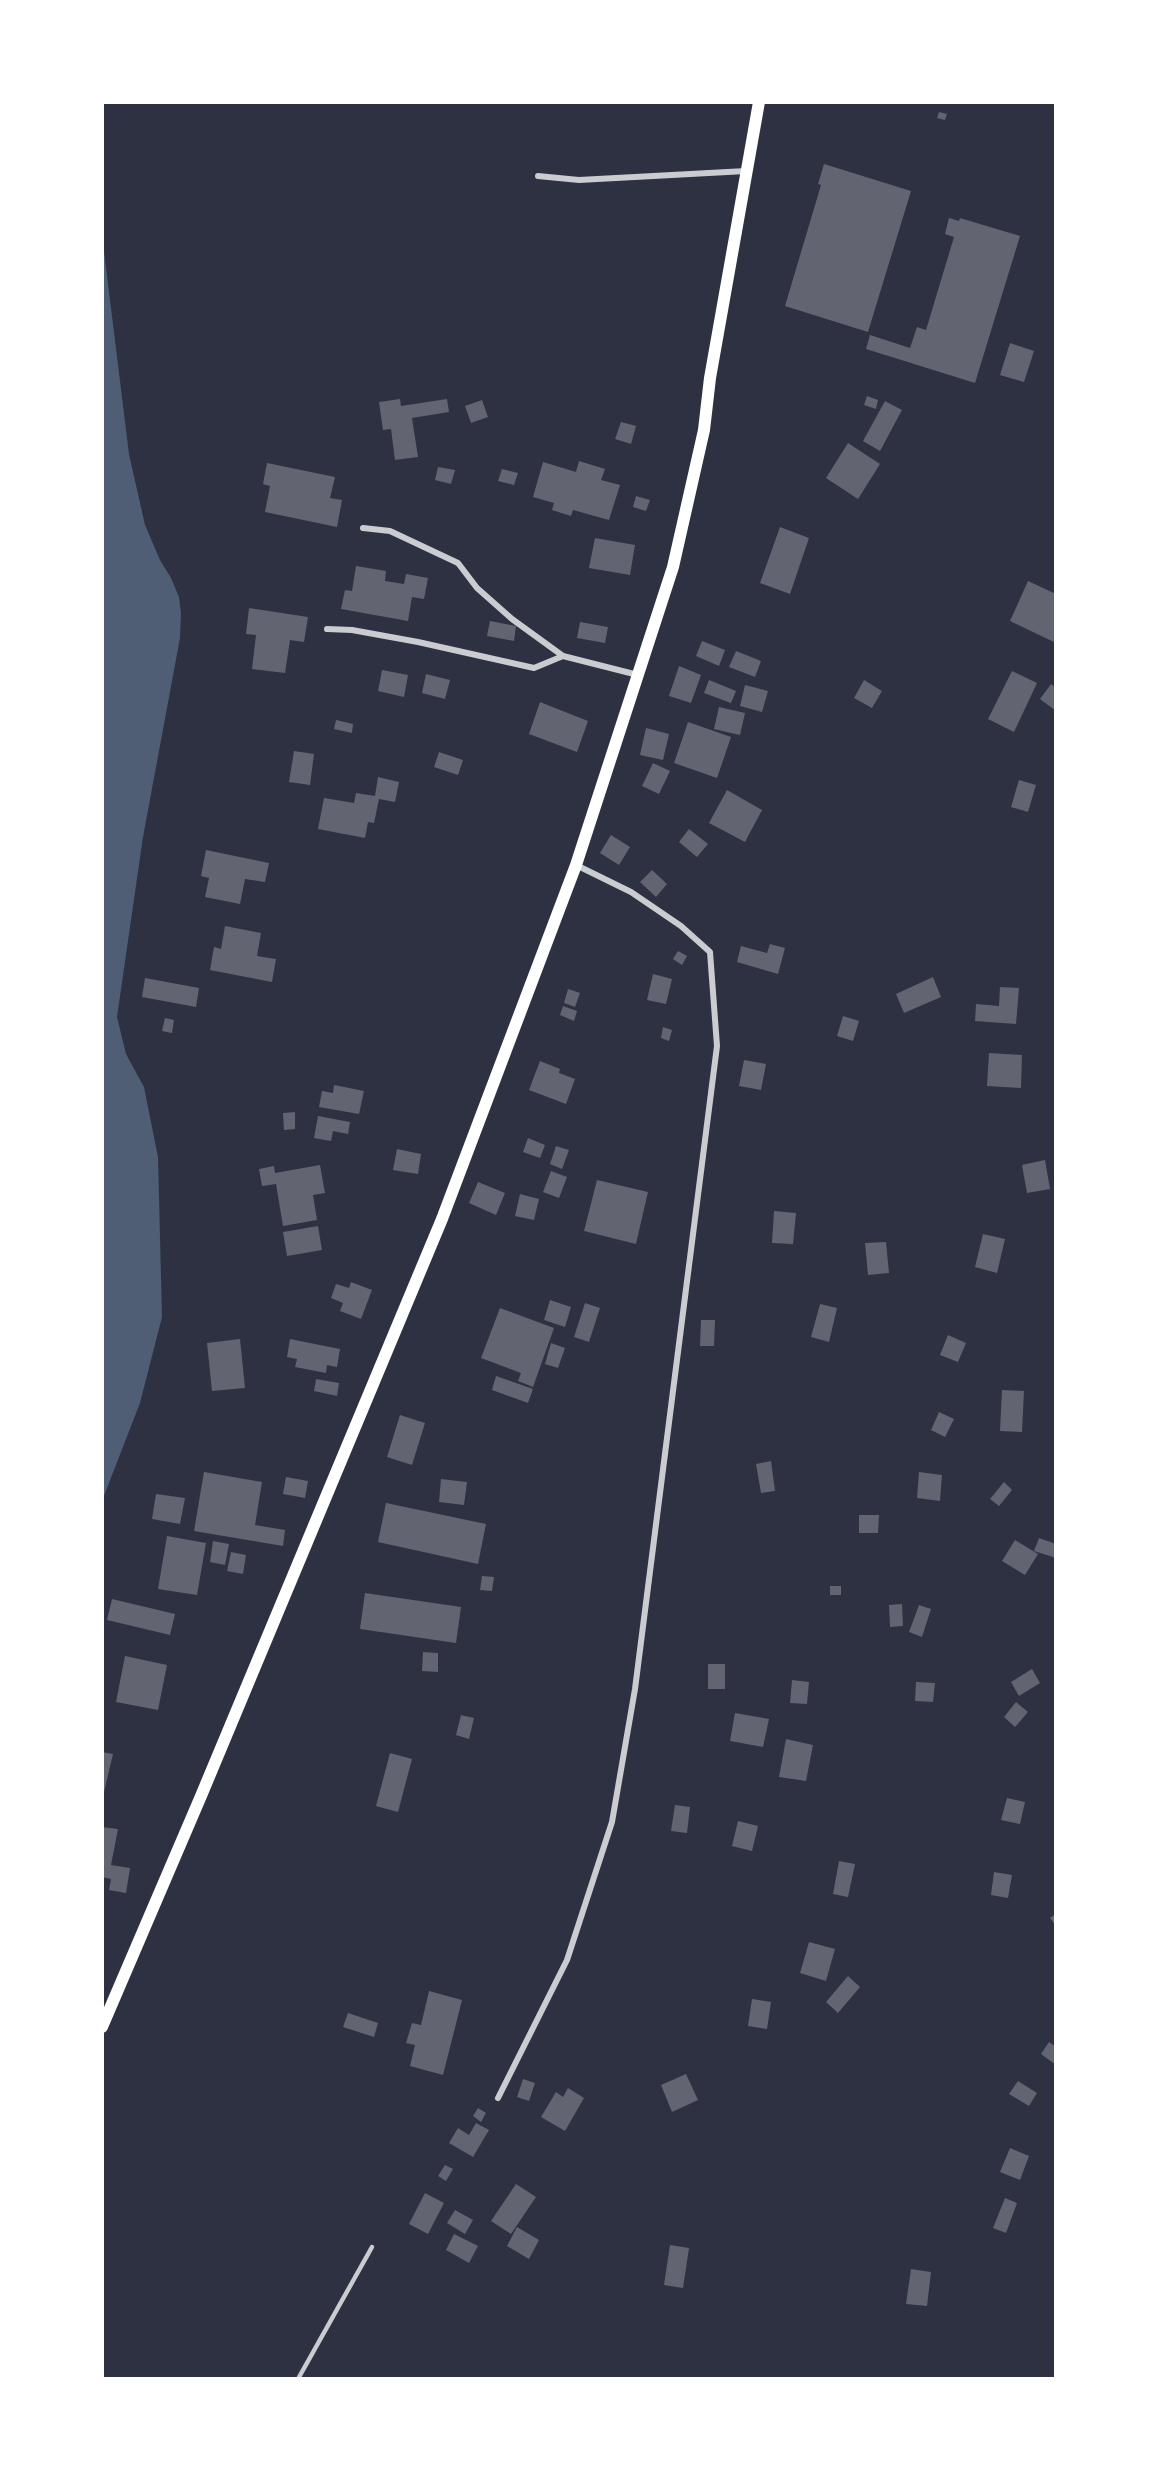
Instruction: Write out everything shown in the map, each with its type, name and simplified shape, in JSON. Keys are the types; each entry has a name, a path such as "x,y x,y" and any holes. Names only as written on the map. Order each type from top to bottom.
{"main road":[{"path":"102,2027 442,1219 576,865 673,567 695,472 759,102"}],"street":[{"path":"537,176 579,180 746,171"},
{"path":"363,528 390,531 458,563 477,588 512,619 563,656 638,675"},
{"path":"327,629 352,630 418,642 534,668 563,656"},
{"path":"498,2098 567,1960 612,1822 635,1689 717,1046 710,952 681,926 631,892 576,865"}],"lane":[{"path":"298,2379 372,2247"}],"water":[{"path":"102,235 129,454 145,525 179,597 181,613 180,638 143,837 117,1017 126,1054 144,1087 158,1157 162,1317 140,1403 102,1501"}],"building":[{"path":"939,112 947,114 945,120 937,118"},
{"path":"824,164 911,191 868,332 785,306 821,185 818,184"},
{"path":"949,218 959,221 960,218 1020,236 975,383 866,349 870,335 910,348 917,327 926,330 954,237 945,234"},
{"path":"1010,343 1034,351 1024,382 1000,375"},
{"path":"867,396 878,400 876,409 864,405"},
{"path":"400,399 401,406 447,399 449,412 412,418 418,457 395,460 391,429 383,430 379,402"},
{"path":"482,400 488,417 471,423 465,406"},
{"path":"885,401 902,410 880,451 863,441"},
{"path":"621,422 636,426 631,444 615,439"},
{"path":"848,443 880,464 858,499 826,478"},
{"path":"579,461 605,469 601,480 620,485 609,520 573,510 571,516 552,510 554,503 533,497 543,462 576,472"},
{"path":"267,463 335,477 330,498 342,500 337,527 265,512 270,486 263,484"},
{"path":"438,467 455,470 451,484 435,480"},
{"path":"502,469 518,473 514,485 498,481"},
{"path":"636,496 650,500 646,511 633,507"},
{"path":"780,527 809,538 790,594 760,583"},
{"path":"595,538 635,545 630,575 589,568"},
{"path":"356,566 386,571 385,581 404,584 406,574 428,578 424,599 412,597 408,621 341,609 345,590 352,591"},
{"path":"1028,581 1056,594 1056,643 1010,621"},
{"path":"249,608 308,617 304,642 290,640 285,673 252,669 256,635 246,634"},
{"path":"490,621 516,626 514,641 487,636"},
{"path":"580,622 608,627 605,643 577,638"},
{"path":"702,641 725,650 719,666 696,656"},
{"path":"736,651 761,661 755,677 729,667"},
{"path":"679,666 701,675 691,703 669,696"},
{"path":"382,670 408,675 404,697 378,691"},
{"path":"1012,671 1037,683 1014,732 988,719"},
{"path":"426,674 450,680 445,699 422,693"},
{"path":"709,680 736,691 731,703 704,693"},
{"path":"864,680 882,691 872,708 854,698"},
{"path":"1051,684 1056,688 1056,711 1040,699"},
{"path":"745,685 768,691 762,712 740,706"},
{"path":"540,702 588,721 577,752 529,734"},
{"path":"719,707 745,713 740,735 714,729"},
{"path":"336,720 353,724 352,733 334,729"},
{"path":"688,722 731,737 717,778 674,763"},
{"path":"646,728 669,734 663,760 640,755"},
{"path":"294,751 314,754 310,785 289,782"},
{"path":"439,752 463,760 458,775 434,767"},
{"path":"653,763 670,771 659,794 642,786"},
{"path":"378,777 399,782 395,802 379,799 374,823 368,822 365,838 318,829 324,798 354,803 356,793 375,796"},
{"path":"1019,780 1036,785 1028,812 1011,807"},
{"path":"727,790 762,810 745,842 709,823"},
{"path":"689,829 708,844 697,857 679,842"},
{"path":"611,835 630,847 619,865 600,853"},
{"path":"206,850 269,863 265,882 245,879 240,904 205,897 209,878 201,876"},
{"path":"652,870 667,884 656,897 640,882"},
{"path":"225,926 261,933 257,956 276,959 272,982 210,970 214,947 221,949"},
{"path":"770,944 785,948 778,974 737,962 741,946 767,953"},
{"path":"678,951 687,956 682,965 673,959"},
{"path":"653,974 672,979 666,1004 647,1000"},
{"path":"933,977 941,997 904,1013 896,994"},
{"path":"145,978 199,988 196,1007 142,997"},
{"path":"1000,987 1019,988 1016,1024 975,1021 976,1004 999,1006"},
{"path":"568,989 580,993 575,1007 564,1003"},
{"path":"563,1006 577,1011 574,1021 560,1015"},
{"path":"843,1016 859,1021 853,1041 837,1036"},
{"path":"165,1018 174,1020 172,1033 162,1031"},
{"path":"663,1027 672,1030 669,1041 661,1038"},
{"path":"989,1053 1022,1055 1021,1088 987,1086"},
{"path":"744,1060 766,1064 761,1090 739,1086"},
{"path":"540,1061 560,1069 559,1073 575,1079 566,1104 529,1090"},
{"path":"334,1085 364,1091 359,1114 319,1107 322,1091 333,1093"},
{"path":"295,1112 295,1129 284,1130 283,1113"},
{"path":"318,1116 350,1122 348,1134 333,1131 331,1141 314,1138"},
{"path":"528,1138 545,1145 540,1158 523,1152"},
{"path":"556,1146 569,1150 562,1169 550,1164"},
{"path":"397,1149 421,1154 418,1174 393,1170"},
{"path":"1045,1160 1050,1189 1027,1193 1022,1165"},
{"path":"320,1165 325,1193 313,1195 317,1220 283,1226 276,1184 262,1186 259,1169 274,1166 275,1173"},
{"path":"551,1171 567,1177 559,1198 543,1192"},
{"path":"597,1180 648,1192 636,1244 584,1231"},
{"path":"478,1182 505,1193 496,1215 469,1203"},
{"path":"520,1194 539,1199 534,1220 515,1216"},
{"path":"774,1211 796,1213 793,1244 772,1243"},
{"path":"318,1226 322,1250 287,1256 283,1232"},
{"path":"983,1234 1005,1239 997,1273 975,1267"},
{"path":"886,1242 889,1273 868,1275 865,1243"},
{"path":"351,1282 372,1290 361,1319 340,1311 343,1303 331,1298 336,1284 349,1288"},
{"path":"550,1300 571,1307 565,1327 544,1320"},
{"path":"585,1303 600,1308 589,1342 574,1337"},
{"path":"820,1304 837,1308 829,1342 811,1337"},
{"path":"500,1308 554,1328 533,1387 518,1381 521,1373 481,1358"},
{"path":"701,1320 715,1320 714,1346 700,1346"},
{"path":"948,1335 966,1343 958,1362 940,1355"},
{"path":"240,1339 245,1388 212,1391 207,1343"},
{"path":"290,1339 340,1349 337,1367 327,1365 326,1373 295,1367 297,1359 287,1357"},
{"path":"551,1343 565,1348 558,1368 545,1364"},
{"path":"496,1376 533,1389 528,1403 492,1390"},
{"path":"316,1379 339,1383 337,1396 314,1391"},
{"path":"1002,1390 1024,1391 1022,1432 1000,1431"},
{"path":"939,1412 954,1419 945,1437 931,1430"},
{"path":"400,1415 425,1423 412,1465 387,1457"},
{"path":"771,1461 775,1491 761,1493 756,1464"},
{"path":"204,1472 262,1482 255,1525 285,1530 283,1546 194,1531"},
{"path":"919,1472 942,1475 940,1501 917,1498"},
{"path":"286,1477 308,1481 305,1498 283,1494"},
{"path":"441,1479 467,1482 464,1505 439,1502"},
{"path":"1004,1482 1012,1490 999,1506 990,1499"},
{"path":"156,1494 185,1498 180,1524 152,1519"},
{"path":"386,1503 486,1524 478,1564 378,1542"},
{"path":"859,1515 879,1515 878,1533 859,1533"},
{"path":"167,1536 206,1543 197,1595 158,1589"},
{"path":"1039,1538 1056,1544 1056,1558 1034,1551"},
{"path":"1015,1540 1038,1554 1025,1575 1002,1561"},
{"path":"213,1541 229,1544 225,1565 210,1562"},
{"path":"231,1552 246,1555 243,1574 227,1571"},
{"path":"482,1576 494,1577 492,1591 480,1590"},
{"path":"830,1586 841,1586 841,1595 830,1595"},
{"path":"365,1593 461,1607 456,1643 360,1629"},
{"path":"112,1599 175,1614 170,1635 107,1620"},
{"path":"902,1604 903,1626 890,1627 889,1605"},
{"path":"919,1605 931,1609 922,1637 909,1632"},
{"path":"423,1652 438,1653 438,1672 422,1671"},
{"path":"125,1656 167,1665 158,1710 116,1702"},
{"path":"708,1664 725,1664 725,1689 708,1689"},
{"path":"1032,1669 1040,1683 1019,1696 1011,1682"},
{"path":"792,1680 809,1682 807,1704 790,1703"},
{"path":"916,1682 935,1683 933,1702 915,1701"},
{"path":"1016,1702 1028,1712 1015,1727 1004,1717"},
{"path":"735,1713 769,1719 763,1747 730,1741"},
{"path":"461,1715 474,1718 469,1739 456,1735"},
{"path":"786,1739 813,1745 806,1781 779,1777"},
{"path":"102,1752 113,1754 104,1792 102,1792"},
{"path":"390,1753 412,1759 398,1812 376,1806"},
{"path":"1007,1798 1025,1802 1020,1824 1001,1820"},
{"path":"675,1805 690,1807 687,1833 671,1831"},
{"path":"738,1821 758,1826 752,1851 732,1846"},
{"path":"102,1827 118,1829 111,1865 130,1868 126,1893 109,1890 111,1879 102,1877"},
{"path":"839,1861 855,1864 848,1897 833,1894"},
{"path":"994,1872 1012,1875 1008,1898 991,1895"},
{"path":"1056,1914 1056,1926 1050,1918"},
{"path":"809,1942 835,1949 826,1981 800,1973"},
{"path":"848,1976 860,1987 838,2013 826,2002"},
{"path":"429,1991 462,2000 443,2075 410,2066 415,2045 406,2043 412,2023 421,2025"},
{"path":"752,1999 771,2002 767,2029 748,2026"},
{"path":"348,2013 378,2023 374,2037 343,2027"},
{"path":"1049,2042 1056,2047 1056,2065 1041,2054"},
{"path":"686,2074 698,2100 672,2112 661,2085"},
{"path":"523,2079 535,2083 529,2101 517,2097"},
{"path":"1018,2081 1037,2093 1029,2106 1009,2094"},
{"path":"568,2088 584,2098 565,2131 541,2117 556,2092 563,2097"},
{"path":"478,2108 486,2113 481,2122 473,2116"},
{"path":"476,2123 489,2130 473,2157 449,2143 458,2128 469,2135"},
{"path":"1010,2148 1029,2156 1020,2180 1000,2172"},
{"path":"445,2165 453,2169 446,2181 438,2176"},
{"path":"516,2184 536,2197 511,2234 491,2221"},
{"path":"425,2193 444,2203 428,2234 409,2224"},
{"path":"1005,2198 1017,2203 1006,2233 993,2228"},
{"path":"455,2210 473,2220 465,2234 447,2223"},
{"path":"517,2227 539,2240 529,2259 507,2246"},
{"path":"454,2234 478,2246 469,2263 446,2250"},
{"path":"670,2245 689,2248 683,2288 664,2285"},
{"path":"911,2269 931,2272 927,2306 906,2304"}]}
